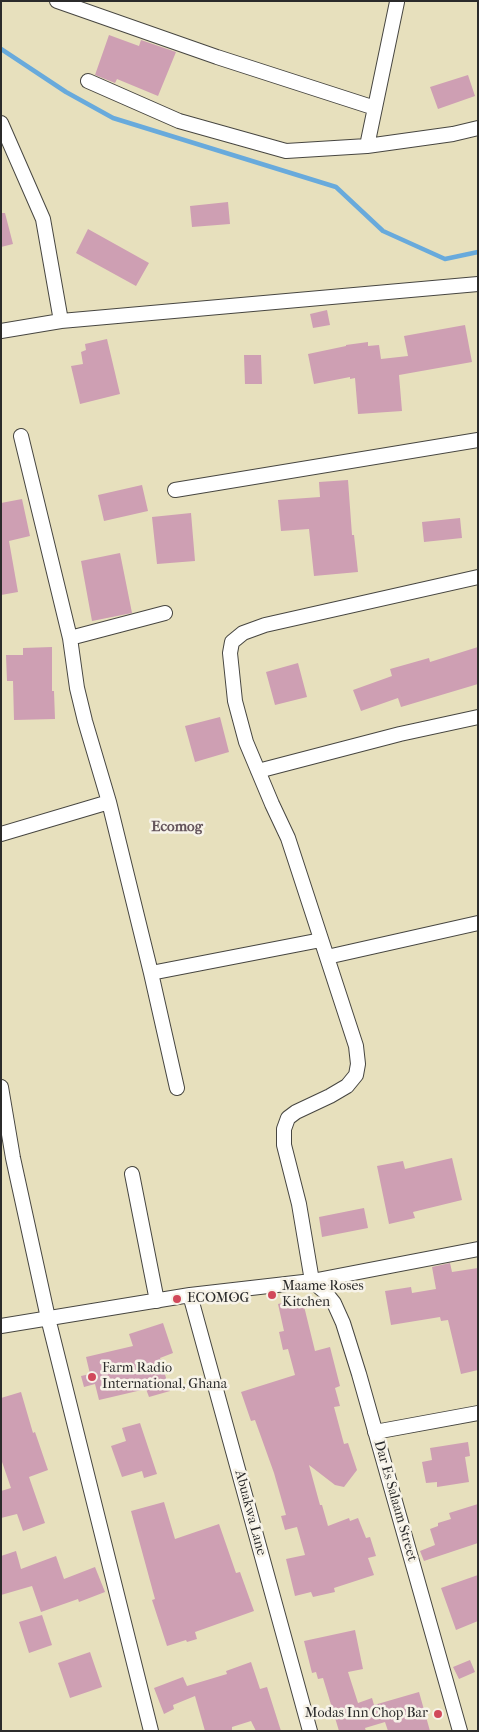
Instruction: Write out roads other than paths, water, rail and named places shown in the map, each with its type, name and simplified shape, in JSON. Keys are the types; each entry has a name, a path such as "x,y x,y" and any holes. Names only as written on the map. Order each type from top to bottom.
{"street":[{"path":"57,1 217,57 376,108"},
{"path":"368,146 397,1"},
{"path":"88,81 179,122 286,152 368,146 453,134 478,128"},
{"path":"1,123 43,218 62,321"},
{"path":"1,331 62,321 478,284"},
{"path":"21,436 70,638 77,688 109,802 177,1088"},
{"path":"175,490 478,440"},
{"path":"312,1281 299,1204 284,1145 284,1130 288,1118 296,1112 347,1086 356,1075 358,1064 356,1046 288,838 246,742 235,701 230,653 232,642 242,633 265,625 478,577"},
{"path":"70,638 165,613"},
{"path":"258,771 400,734 478,717"},
{"path":"1,834 109,802"},
{"path":"327,957 478,923"},
{"path":"151,973 321,940"},
{"path":"1,1087 7,1159 151,1731"},
{"path":"132,1174 156,1301"},
{"path":"1,1326 190,1296 312,1281 478,1249"},
{"name":"Dar Es Salaam Street","path":"312,1281 326,1292 334,1303 359,1374 460,1731"},
{"name":"Abuakwa Lane","path":"190,1296 310,1731"},
{"path":"375,1432 478,1414"}],"waterway":[{"path":"1,49 66,92 113,118 336,187 383,231 445,259 478,252"}],"place":[{"name":"Maame Roses Kitchen","path":"272,1295"},
{"name":"ECOMOG","path":"177,1299"},
{"name":"Farm Radio International, Ghana","path":"92,1377"},
{"name":"Modas Inn Chop Bar","path":"438,1714"}],"district":[{"name":"Ecomog","path":"177,827"}]}
